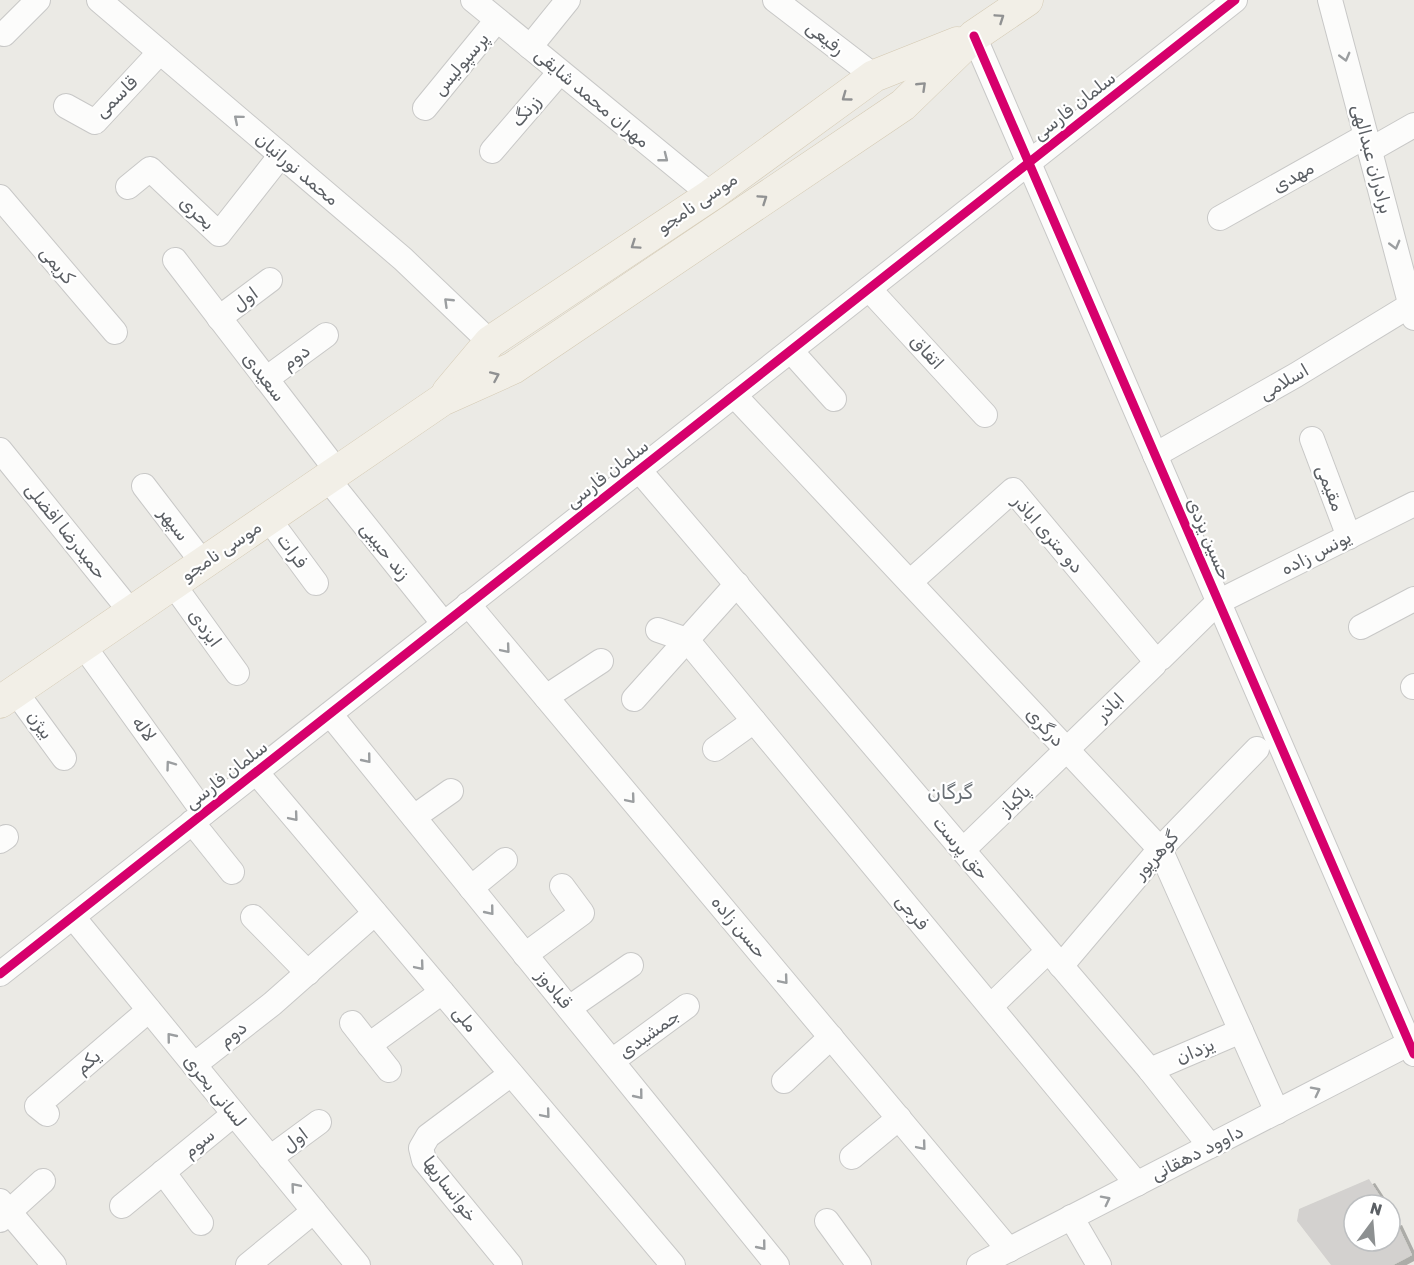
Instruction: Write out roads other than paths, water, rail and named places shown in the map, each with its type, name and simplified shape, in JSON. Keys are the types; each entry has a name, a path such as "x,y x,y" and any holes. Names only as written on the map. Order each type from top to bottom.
{"main road":[{"name":"موسی نامجو","path":"8,696 442,400 513,368 903,105 974,36 1027,0"},
{"name":"موسی نامجو","path":"442,400 490,342 711,195 874,76 974,36"},
{"path":"711,195 729,222"}],"street":[{"path":"4,34 38,0"},
{"name":"محمد نورانیان","path":"99,0 403,259 490,342"},
{"name":"مهران محمد شایقی","path":"473,0 711,195"},
{"path":"530,47 568,0"},
{"name":"رفیعی","path":"775,0 874,76"},
{"name":"سلمان فارسی","path":"4,961 73,917 1235,0"},
{"name":"برادران عبدالهی","path":"1330,0 1413,308"},
{"name":"پرسپولیس","path":"425,108 497,20"},
{"name":"حسین یزدی","path":"974,36 1412,1046"},
{"name":"قاسمی","path":"66,106 95,122 160,52"},
{"name":"زرنگ","path":"492,151 560,72"},
{"name":"مهدی","path":"1220,218 1368,143 1414,125"},
{"name":"بحری","path":"128,187 150,169 219,234 281,155"},
{"name":"کریمی","path":"0,197 115,332"},
{"name":"سعیدی","path":"176,260 266,379 332,475"},
{"name":"اول","path":"219,318 270,280"},
{"name":"اتفاق","path":"869,289 985,415"},
{"name":"اسلامی","path":"1155,455 1413,308"},
{"name":"دوم","path":"266,379 326,335"},
{"path":"791,351 834,399"},
{"name":"درگری","path":"734,395 1160,849 1277,1112"},
{"name":"مقیمی","path":"1312,439 1349,537"},
{"name":"حمیدرضا افضلی","path":"0,450 131,612"},
{"name":"حق پرست","path":"639,470 1150,1070 1210,1146"},
{"name":"زند حبیبی","path":"332,475 444,624"},
{"name":"سپهر","path":"144,486 203,563"},
{"name":"دو متری اباذر","path":"910,582 1013,490 1155,659"},
{"name":"یونس زاده","path":"1218,602 1414,504"},
{"name":"فرات","path":"268,518 316,583"},
{"name":"ایزدی","path":"173,584 237,673"},
{"path":"634,699 737,584"},
{"path":"1361,627 1414,599"},
{"name":"اباذر","path":"1066,749 1155,659 1218,602"},
{"name":"حسن زاده","path":"468,604 1009,1250"},
{"path":"658,630 687,640"},
{"name":"فرجی","path":"687,640 1137,1184"},
{"name":"لاله","path":"83,645 232,872"},
{"path":"546,697 601,661"},
{"name":"بیژن","path":"8,696 64,758"},
{"name":"قبادوز","path":"330,714 777,1265"},
{"path":"716,749 754,721"},
{"name":"پاکباز","path":"963,850 1066,749"},
{"name":"گوهرپور","path":"991,1006 1055,958 1257,749"},
{"name":"ملی","path":"256,772 673,1265"},
{"path":"414,817 451,791"},
{"path":"471,888 505,860"},
{"path":"525,955 582,913 562,886"},
{"path":"253,917 308,972 375,913"},
{"name":"لسانی بحری","path":"73,917 358,1265"},
{"path":"569,1008 631,964"},
{"name":"دوم","path":"194,1065 272,1004 308,972"},
{"path":"369,1045 442,992"},
{"name":"جمشیدی","path":"612,1061 687,1006"},
{"name":"یکم","path":"47,1114 37,1106 149,1010"},
{"path":"352,1023 389,1070"},
{"name":"یزدان","path":"1150,1070 1241,1031"},
{"path":"784,1081 831,1037"},
{"name":"داوود دهقانی","path":"979,1265 1277,1112 1412,1046"},
{"name":"خوانساریها","path":"510,1265 424,1160 421,1148 428,1136 511,1074"},
{"name":"سوم","path":"122,1206 234,1114"},
{"path":"852,1156 899,1118"},
{"name":"اول","path":"270,1158 319,1122"},
{"path":"163,1172 201,1223"},
{"path":"43,1180 3,1211 54,1265"},
{"path":"248,1265 314,1210"},
{"path":"1071,1217 1099,1265"},
{"path":"828,1221 860,1265"}],"district":[{"name":"گرگان","path":"950,792"}]}
